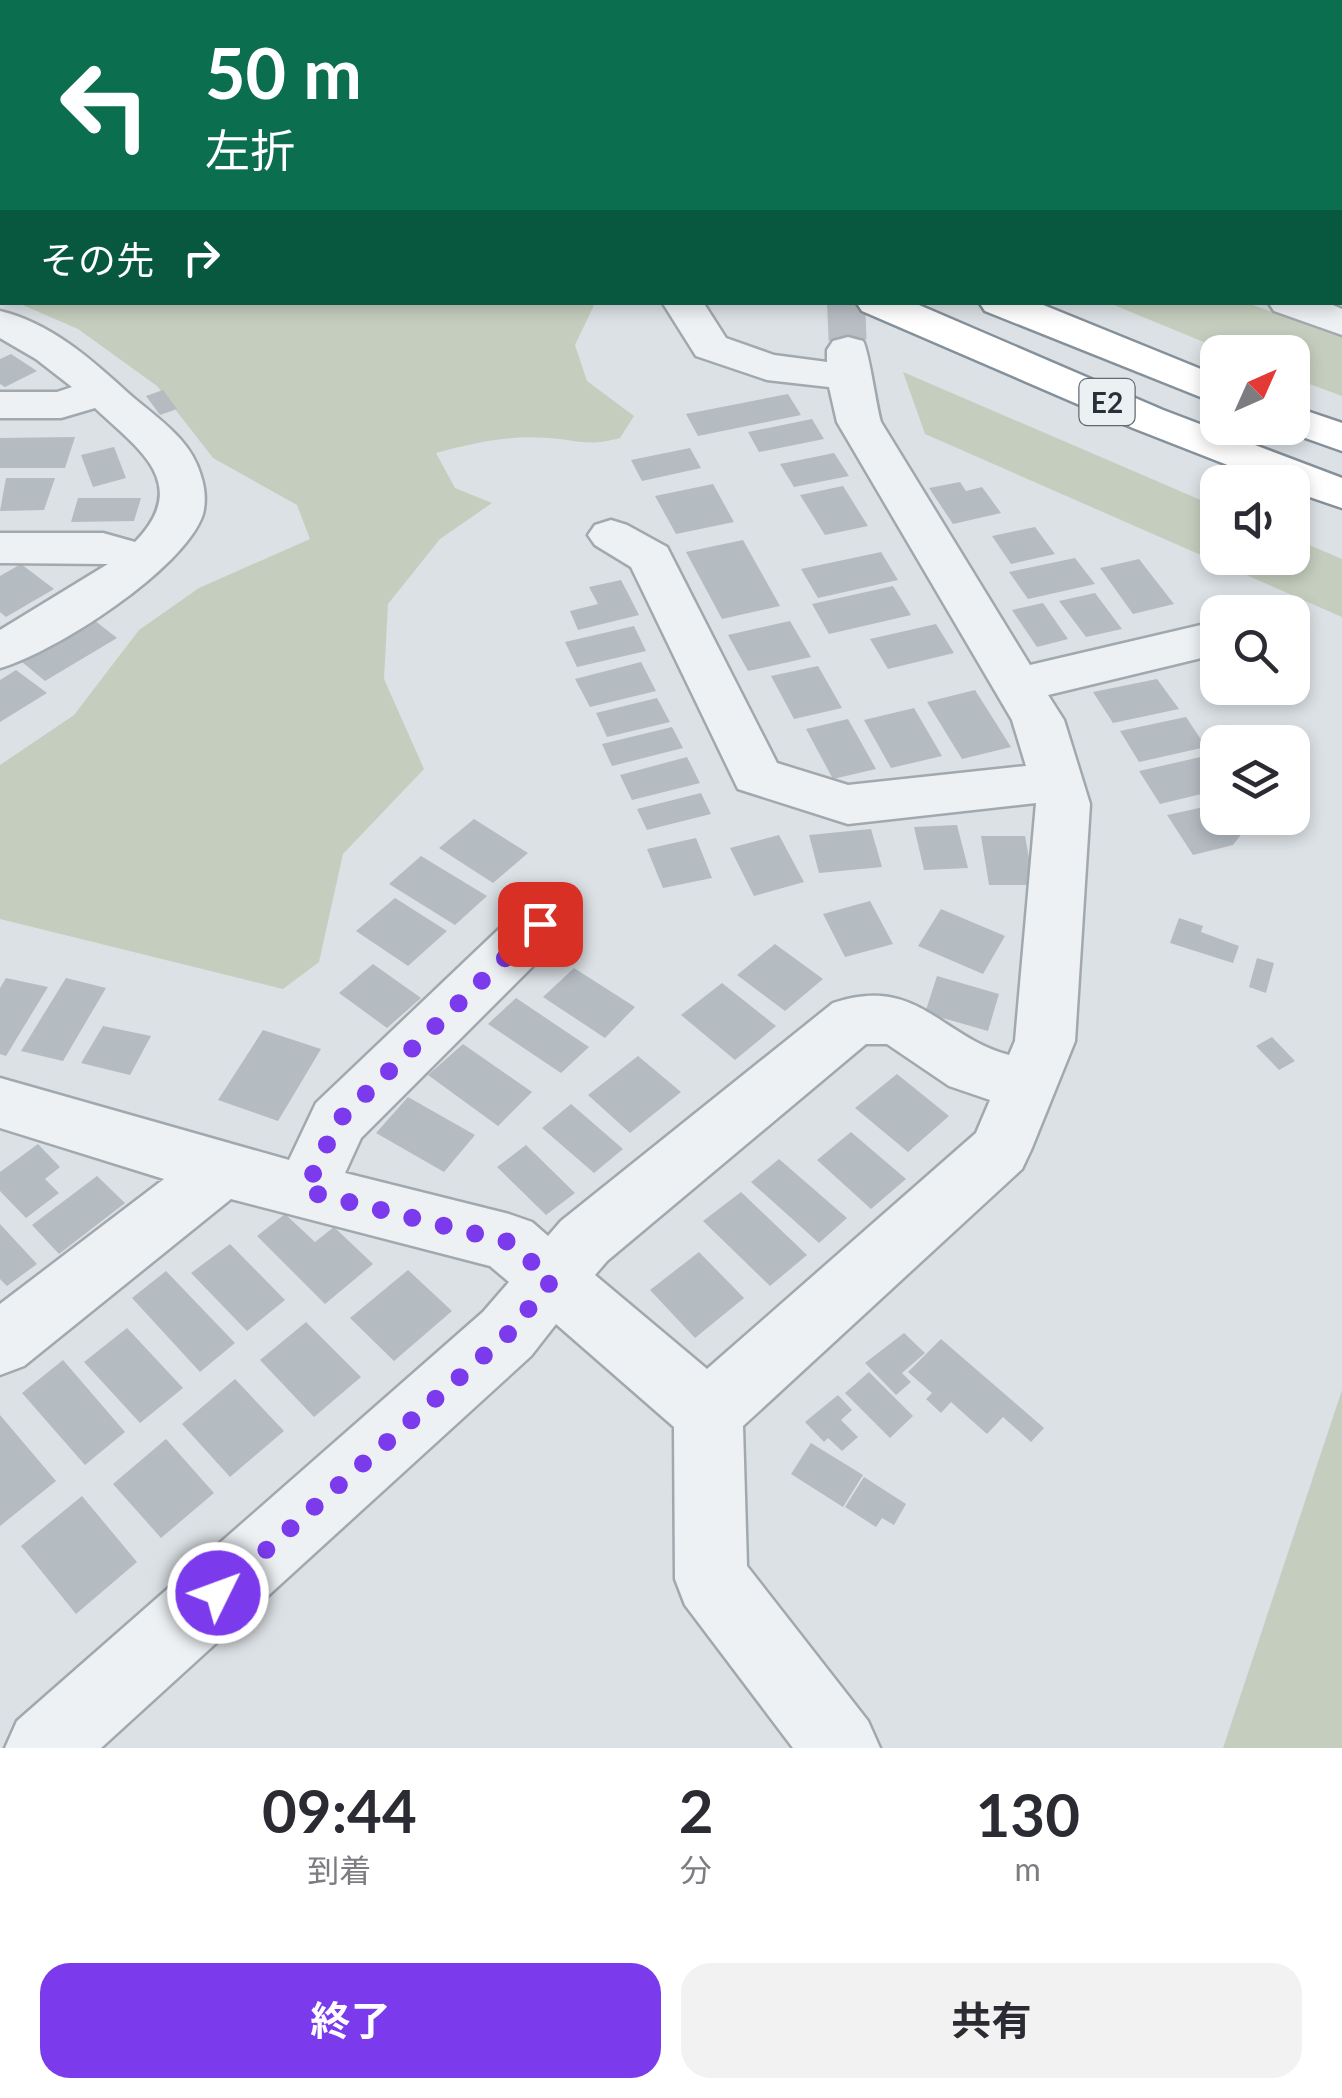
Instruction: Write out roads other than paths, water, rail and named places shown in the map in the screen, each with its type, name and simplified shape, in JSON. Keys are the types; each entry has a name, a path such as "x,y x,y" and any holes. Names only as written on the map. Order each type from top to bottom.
{"highway":[{"name":"E2","path":"883,305 1148,419 1342,494"},
{"name":"E2","path":"1006,305 1200,384"},
{"path":"1310,426 1342,438"}],"street":[{"path":"684,305 712,348 767,367 848,363 859,422 1038,720 1062,804 1045,1040 1000,1150 708,1412"},
{"path":"1296,305 1342,323"},
{"path":"0,323 35,336 102,391 171,456 182,486 178,519 144,559 87,602 0,650"},
{"path":"0,405 61,405 102,391"},
{"path":"611,534 650,558 758,776 848,805 1056,782"},
{"path":"0,548 102,548 144,559"},
{"path":"1017,684 1200,641"},
{"path":"305,1191 338,1121 540,924"},
{"path":"44,1748 508,1334 584,1241 854,1020 898,1021 970,1069 1027,1085"},
{"path":"3,1109 222,1170 509,1242 708,1412 711,1579 841,1748"},
{"path":"0,1344 222,1170"}],"tunnel":[{"path":"846,305 848,350"}]}
